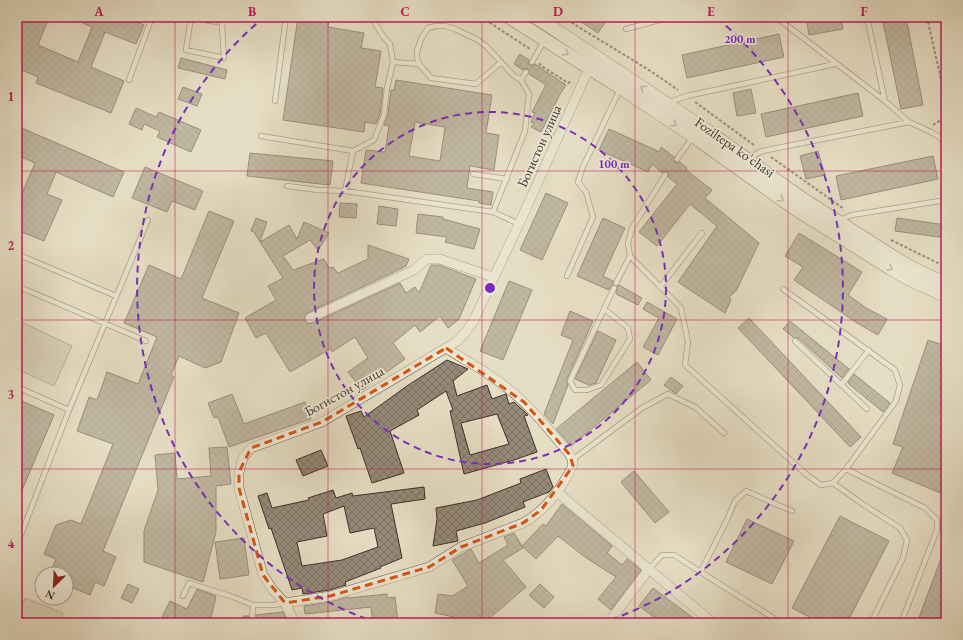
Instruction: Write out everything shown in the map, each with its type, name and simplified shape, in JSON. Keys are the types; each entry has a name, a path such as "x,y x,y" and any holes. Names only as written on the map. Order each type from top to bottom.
{"main road":[{"name":"Foziltepa ko'chasi","path":"509,17 545,40 593,62 666,103 696,131 794,208 890,268 909,279 946,296"},
{"name":"Foziltepa ko'chasi","path":"538,18 593,62 621,88 747,159 801,198 895,258 946,284"}],"street":[{"name":"Богистон улица","path":"295,623 285,603 273,590 264,575 239,488 239,472 243,458 252,448 322,422 456,342 469,327 519,224 593,62"},
{"path":"310,318 414,270 426,259 440,259 493,277"},
{"path":"285,603 330,596 428,567 462,547 532,518 542,510 557,492 573,466 570,455 524,402 506,386 446,348"},
{"path":"557,492 713,623"},
{"path":"608,623 649,568"}],"lane":[{"path":"129,80 151,19 143,17"},
{"path":"191,17 186,50 224,58 222,27 224,17"},
{"path":"275,101 286,17"},
{"path":"261,136 353,151 374,140 384,115 387,88 393,62 390,44 371,17"},
{"path":"626,29 670,17"},
{"path":"776,17 834,64 885,101 909,122 926,129 941,138 946,145"},
{"path":"867,17 885,101"},
{"path":"531,31 538,18"},
{"path":"493,212 525,131 529,94 521,80 514,76 500,63 486,46 476,39 455,29 445,26 428,28 421,38 417,57 419,64 431,78 476,84 500,63"},
{"path":"532,62 545,40"},
{"path":"393,62 419,64"},
{"path":"666,103 686,96 834,64"},
{"path":"521,80 526,72"},
{"path":"567,276 593,217 586,192 578,182 582,169 621,88"},
{"path":"747,159 762,151 909,122"},
{"path":"677,159 696,131"},
{"path":"345,191 353,151"},
{"path":"473,174 507,179"},
{"path":"604,309 628,328 630,338 601,385 587,390 575,390 570,381 604,309 615,286 630,256 628,243 632,228 665,175"},
{"path":"287,186 318,190 345,191 493,212 519,224"},
{"path":"838,221 852,215 946,200"},
{"path":"17,545 69,410 148,220"},
{"path":"660,287 702,233"},
{"path":"17,254 116,296"},
{"path":"630,256 681,308 688,342 685,365 807,475 821,485 833,483 846,469 890,412 896,401 900,385 895,370 783,289"},
{"path":"17,286 146,341"},
{"path":"795,341 867,409"},
{"path":"842,385 869,350"},
{"path":"17,387 69,410"},
{"path":"572,460 642,408 668,394 695,406 724,433"},
{"path":"846,469 925,508 937,520 937,530 901,623"},
{"path":"833,483 900,528 907,540 903,558 871,623"},
{"path":"701,572 735,501 746,491 792,510"},
{"path":"649,568 662,555 674,555 781,623"},
{"path":"183,596 189,583 253,605 273,605 285,603"},
{"path":"252,623 253,605"}],"path":[{"path":"563,17 599,41 653,72 852,215"},
{"path":"927,17 946,102"},
{"path":"926,129 946,117"},
{"path":"886,236 946,267"}],"highlighted area":[{"path":"446,348 524,402 570,455 573,466 541,510 523,523 461,547 429,567 330,596 285,603 263,575 239,488 239,472 251,448 322,422"}],"green space":[{"path":"200,17 217,17 218,25 206,23"},
{"path":"17,320 72,346 54,386 17,369"},
{"path":"25,598 34,602 34,606 45,606 63,613 59,623 17,623 17,618"}],"building":[{"path":"17,17 49,17 38,45 78,62 92,27 69,17 124,17 144,25 136,44 105,32 91,67 124,81 111,113 36,83 38,77 17,68"},
{"path":"298,17 329,17 328,27 364,33 361,48 381,51 375,87 383,88 380,114 376,124 365,122 364,132 283,120"},
{"path":"574,17 601,17 606,21 598,33"},
{"path":"806,17 841,17 843,29 809,35"},
{"path":"882,17 906,17 923,105 901,109"},
{"path":"779,34 784,57 687,78 682,55"},
{"path":"520,54 529,60 528,62 530,65 532,66 535,64 566,85 541,132 531,127 534,123 531,122 535,113 532,112 546,85 529,74 528,69 526,68 523,70 514,64"},
{"path":"181,58 227,70 225,79 178,68"},
{"path":"396,80 492,95 486,133 499,135 494,170 470,166 467,188 493,192 491,205 479,203 479,201 361,183 366,150 385,152 389,126 384,125 388,115 391,90 394,90","holes":["415,122 445,127 440,161 409,156"]},
{"path":"183,87 202,94 197,106 178,99"},
{"path":"751,89 756,113 737,116 733,93"},
{"path":"858,93 863,116 766,137 761,114"},
{"path":"136,108 156,117 159,112 201,130 191,152 157,137 160,131 144,124 142,130 129,124"},
{"path":"17,126 124,172 113,197 56,172 47,194 62,200 44,241 17,230 17,205 35,163 17,155"},
{"path":"609,129 660,152 661,147 674,157 675,162 680,162 687,168 686,170 712,190 705,198 759,243 736,291 729,297 731,300 725,313 678,282 717,226 690,204 657,246 639,232 677,184 668,177 669,175 667,172 665,171 662,173 652,164 648,172 599,150"},
{"path":"818,151 825,175 806,179 800,156"},
{"path":"250,153 333,161 330,185 247,176"},
{"path":"933,156 938,179 841,200 836,176"},
{"path":"145,167 203,191 195,210 172,201 167,212 132,198"},
{"path":"546,193 568,203 542,260 520,250"},
{"path":"340,203 357,204 356,218 339,217"},
{"path":"379,206 398,209 396,226 377,224"},
{"path":"209,211 234,221 202,298 239,313 221,362 205,368 179,356 171,375 174,377 103,551 116,557 104,586 95,582 90,595 74,588 74,566 53,566 56,559 44,554 56,525 71,520 81,524 113,444 77,431 89,397 97,400 107,372 138,384 157,337 124,323 149,265 181,279"},
{"path":"418,214 443,217 443,219 480,229 474,249 445,242 447,237 416,233"},
{"path":"256,218 267,222 260,242 254,232 251,231"},
{"path":"603,218 625,228 603,276 613,281 613,285 609,290 577,276"},
{"path":"897,218 946,225 946,238 895,231"},
{"path":"304,222 329,233 318,250 310,240 283,256 293,270 324,259 329,268 333,267 338,273 368,259 368,245 409,259 406,266 307,313 304,318 307,323 313,323 400,283 406,293 415,287 419,293 431,265 439,265 476,279 459,319 448,328 440,316 420,332 415,325 393,343 405,359 362,390 348,372 368,358 355,337 332,352 330,349 290,372 266,333 256,338 245,318 276,300 268,286 283,278 260,242 289,225 297,239"},
{"path":"799,233 862,272 848,295 866,308 887,319 878,335 857,323 794,280 803,267 785,256"},
{"path":"509,281 532,290 503,360 480,351"},
{"path":"619,285 642,298 638,305 616,294 617,286"},
{"path":"647,302 677,319 658,355 643,347 659,318 643,309"},
{"path":"570,311 593,321 567,379 568,385 553,424 544,414 573,340 561,335"},
{"path":"749,318 861,437 850,447 738,328"},
{"path":"790,321 849,369 842,378 798,338 794,338 783,329"},
{"path":"598,331 616,340 596,383 589,385 575,379"},
{"path":"928,340 946,346 946,488 943,494 892,473 903,447 893,444"},
{"path":"447,360 468,369 453,381 457,396 487,385 492,399 506,394 509,404 514,402 528,415 524,416 537,452 464,474 450,411 453,410 446,391 417,410 419,415 390,431 404,473 372,483 360,448 358,449 346,416 361,411 364,417 407,386","holes":["497,414 509,444 470,455 461,423"]},
{"path":"637,362 651,380 571,446 556,429"},
{"path":"854,374 890,403 883,412 849,384 848,382"},
{"path":"671,377 683,386 676,394 664,385"},
{"path":"232,394 244,424 305,402 311,419 229,447 218,417 214,418 208,403"},
{"path":"17,399 54,415 17,502"},
{"path":"227,447 231,484 216,486 216,532 203,582 144,562 144,531 158,490 155,455 175,453 177,479 211,476 209,448"},
{"path":"321,450 328,466 303,476 296,460"},
{"path":"546,469 553,487 549,492 523,502 525,507 485,523 456,531 458,541 433,546 437,519 436,508 477,500 521,483 520,479"},
{"path":"634,471 669,512 655,523 621,482"},
{"path":"424,487 425,499 391,504 402,558 345,582 346,585 329,590 303,594 302,588 292,590 271,528 269,529 258,496 267,493 272,508 309,500 308,498 333,490 336,498 352,493 353,496","holes":["344,506 350,533 374,528 378,547 342,560 302,566 297,542 327,536 323,514"]},
{"path":"562,504 612,546 607,553 622,565 627,559 641,570 611,610 598,599 616,577 585,557 558,536 536,559 522,546 543,524 546,526"},
{"path":"840,516 889,541 847,623 821,623 792,608"},
{"path":"747,519 794,541 772,584 726,562"},
{"path":"514,533 523,548 503,560 526,587 485,622 478,615 474,623 450,623 454,617 435,613 438,594 453,596 468,586 452,560 471,549 479,563 508,545 504,537"},
{"path":"244,538 249,575 220,579 215,542"},
{"path":"945,548 946,608 941,623 917,623"},
{"path":"128,584 139,589 132,603 121,598"},
{"path":"540,584 554,597 544,608 529,595"},
{"path":"653,588 700,623 662,623 639,606"},
{"path":"197,589 216,596 210,623 159,623 170,601 187,609"},
{"path":"387,594 387,598 395,597 398,623 373,623 371,607 305,614 304,606 331,602 348,597"},
{"path":"283,612 288,623 256,623 256,615"},
{"path":"243,616 249,616 248,623 244,623"}]}
